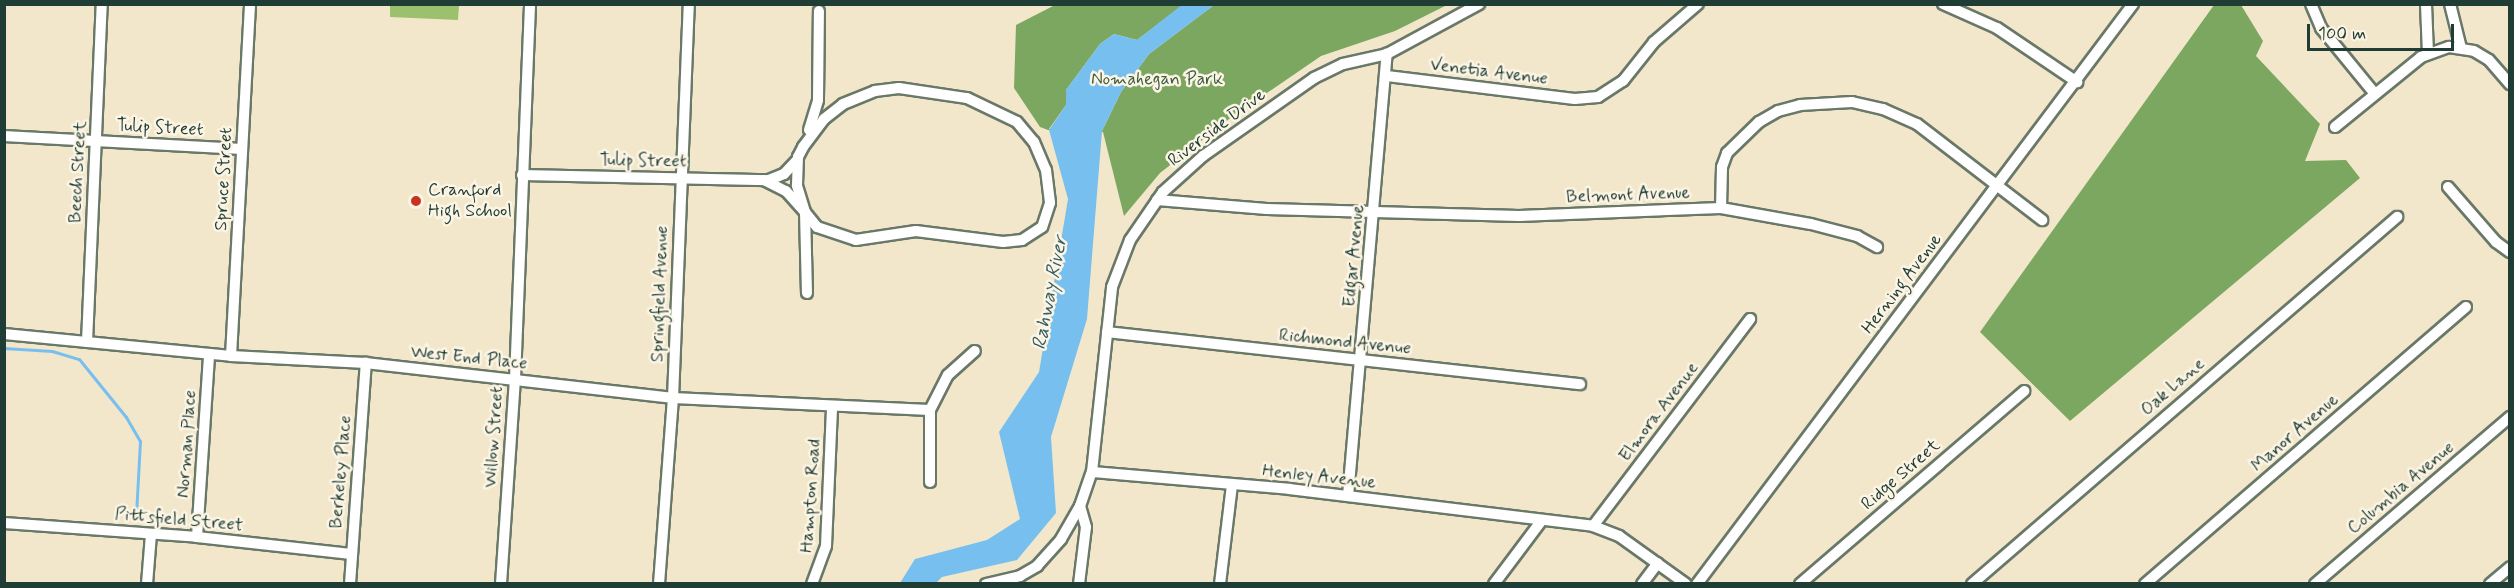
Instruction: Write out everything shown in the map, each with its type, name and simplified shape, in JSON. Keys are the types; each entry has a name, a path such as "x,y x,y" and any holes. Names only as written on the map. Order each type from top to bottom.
{"street":[{"name":"Beech Street","path":"87,342 102,4"},
{"name":"Spruce Street","path":"231,356 250,4"},
{"name":"Willow Street","path":"501,584 515,379 530,4"},
{"name":"Springfield Avenue","path":"659,584 673,398 689,4"},
{"name":"Riverside Drive","path":"986,584 1020,576 1037,566 1061,539 1080,506 1092,472 1112,287 1120,261 1157,200 1203,156 1314,78 1343,64 1387,54 1479,4"},
{"path":"1943,4 1997,28 2077,82"},
{"name":"Herning Avenue","path":"1697,584 2077,82 2133,4"},
{"path":"2311,4 2321,28 2375,94"},
{"path":"2426,4 2428,54"},
{"path":"2450,4 2461,48"},
{"name":"Venetia Avenue","path":"1387,76 1587,99 1623,81 1654,42 1697,5"},
{"path":"807,293 805,212 797,185 798,157 818,100 819,11"},
{"path":"2335,127 2428,54 2461,48 2489,60 2510,84"},
{"name":"Edgar Avenue","path":"1348,496 1387,76 1387,54"},
{"path":"919,89 967,98 1017,122 1034,142 1049,187 1049,212 1042,227 1012,242 916,231 856,240 817,227 786,191 764,180 784,174 798,157 816,127 843,104 875,91 919,89"},
{"path":"1721,208 1722,167 1736,141 1778,111 1824,102 1852,102 1903,117 2042,220"},
{"name":"Tulip Street","path":"4,136 242,149"},
{"name":"Tulip Street","path":"522,175 764,180"},
{"path":"2448,187 2496,242 2510,252"},
{"name":"Belmont Avenue","path":"1157,200 1267,209 1519,216 1721,208 1811,224 1857,236 1876,247"},
{"name":"Oak Lane","path":"1972,584 2397,217"},
{"name":"Manor Avenue","path":"2145,584 2466,307"},
{"name":"Elmora Avenue","path":"1593,526 1750,319"},
{"name":"Richmond Avenue","path":"1107,332 1580,384"},
{"name":"West End Place","path":"4,334 231,356 366,363 673,398 832,408 930,410"},
{"path":"930,482 930,410 948,375 975,351"},
{"name":"Norman Place","path":"197,537 209,354"},
{"name":"Berkeley Place","path":"350,584 366,363"},
{"name":"Ridge Street","path":"1800,584 2024,391"},
{"name":"Hampton Road","path":"812,584 826,546 832,408"},
{"name":"Columbia Avenue","path":"2315,584 2510,417"},
{"name":"Henley Avenue","path":"1092,472 1348,496 1593,526 1619,536 1686,584"},
{"path":"1220,584 1232,485"},
{"path":"1079,584 1086,526 1080,506"},
{"path":"1494,584 1542,520"},
{"name":"Pittsfield Street","path":"4,523 197,537 351,554"},
{"path":"147,584 151,534"},
{"path":"1642,584 1658,563"},
{"path":"2490,584 2510,567"}],"green space":[{"path":"390,5 459,5 458,20 390,17"},
{"name":"Nomahegan Park","path":"1055,5 1183,5 1137,40 1114,34 1100,44 1066,90 1066,105 1049,129 1102,131 1121,92 1149,54 1214,5 1447,5 1395,31 1321,56 1229,119 1160,173 1124,216 1103,132 1048,130 1040,127 1014,88 1016,25"},
{"path":"2214,5 2241,5 2263,41 2256,56 2320,124 2305,161 2346,160 2360,178 2070,421 1980,332"}],"water":[{"path":"1183,4 1214,5 1149,54 1121,92 1102,131 1087,319 1051,437 1056,513 1017,560 942,577 936,583 900,583 915,559 987,540 1020,519 999,432 1039,372 1068,199 1049,130 1066,105 1066,90 1100,44 1114,34 1137,40"}],"waterway":[{"path":"4,348 52,351 79,359 126,417 140,441 136,516"}],"place":[{"name":"Cranford High School","path":"416,201"}],"water label":[{"name":"Rahway River","path":"1050,293"}]}
